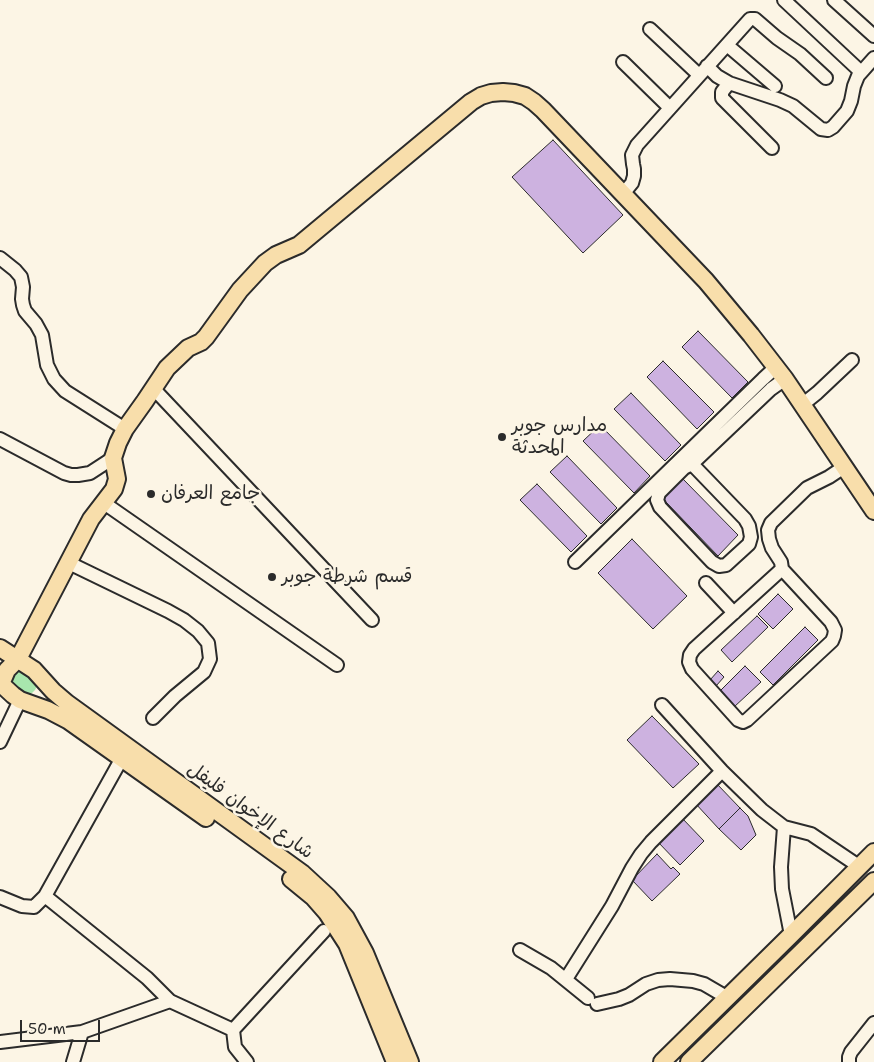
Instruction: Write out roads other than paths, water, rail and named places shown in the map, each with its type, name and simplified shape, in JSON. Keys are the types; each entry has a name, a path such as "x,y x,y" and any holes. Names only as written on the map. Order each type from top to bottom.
{"main road":[{"path":"0,683 7,670 18,659 91,520 111,494 116,484 113,458 125,429 172,362 188,348 201,342 206,337 240,290 265,263 305,240 471,102 480,96 491,93 514,93 525,96 534,102 712,288 781,373 874,511"},
{"name":"شارع الإخوان فليفل","path":"0,648 34,670 67,703 187,798"},
{"name":"شارع الإخوان فليفل","path":"0,683 24,702 48,710 68,721 315,884 346,918 352,942 395,1062"},
{"path":"24,702 40,696 48,685"},
{"path":"662,1062 874,852"},
{"path":"689,1062 874,882"},
{"name":"شارع الإخوان فليفل","path":"352,942 365,953 410,1062"}],"street":[{"path":"784,0 861,72"},
{"path":"834,0 874,36"},
{"path":"623,194 632,183 634,176 632,160 634,150 748,21 755,19 800,54 826,78"},
{"path":"650,29 703,71 729,83 786,103 800,111 822,129 828,130 847,111 856,81 861,72 874,58"},
{"path":"727,45 774,86"},
{"path":"623,62 670,108"},
{"path":"729,83 722,92 722,98 772,148"},
{"path":"0,258 21,277 23,306 42,335 47,365 54,379 65,391 125,429"},
{"path":"802,405 852,360"},
{"path":"692,464 745,519 749,526 751,537 749,544 726,565 719,566 712,562 660,506 657,500 659,493 771,389 781,373"},
{"path":"575,562 756,386 781,373"},
{"path":"153,388 372,620"},
{"path":"0,439 71,475 90,472 113,458"},
{"path":"782,568 694,649 690,655 689,662 692,669 738,720 743,722 832,641 834,636 835,630 831,622 782,568 781,562 772,548 768,530 771,523 807,488 844,467"},
{"path":"104,503 338,665"},
{"path":"69,563 184,620 198,631 208,643 210,660 204,672 174,696 153,718"},
{"path":"706,583 734,613"},
{"path":"0,742 4,720 24,702"},
{"path":"662,705 722,771 762,810 784,827 811,834 860,867"},
{"path":"0,897 22,906 34,907 45,896 122,758"},
{"path":"566,979 612,906 641,854 722,771"},
{"path":"784,827 781,874 791,935"},
{"path":"45,896 147,978 170,1001 234,1030"},
{"path":"247,1062 235,1047 234,1030 324,931"},
{"path":"520,950 551,968 592,1001 619,999 646,984 670,979 681,979 698,983 728,998"},
{"path":"0,1042 82,1032 170,1001"},
{"path":"849,1062 851,1052 874,1023"},
{"path":"73,1062 82,1032"}],"place":[{"name":"مدارس جوبر المحدثة","path":"502,437"},
{"name":"جامع العرفان","path":"151,494"},
{"name":"قسم شرطة جوبر","path":"272,577"}]}
